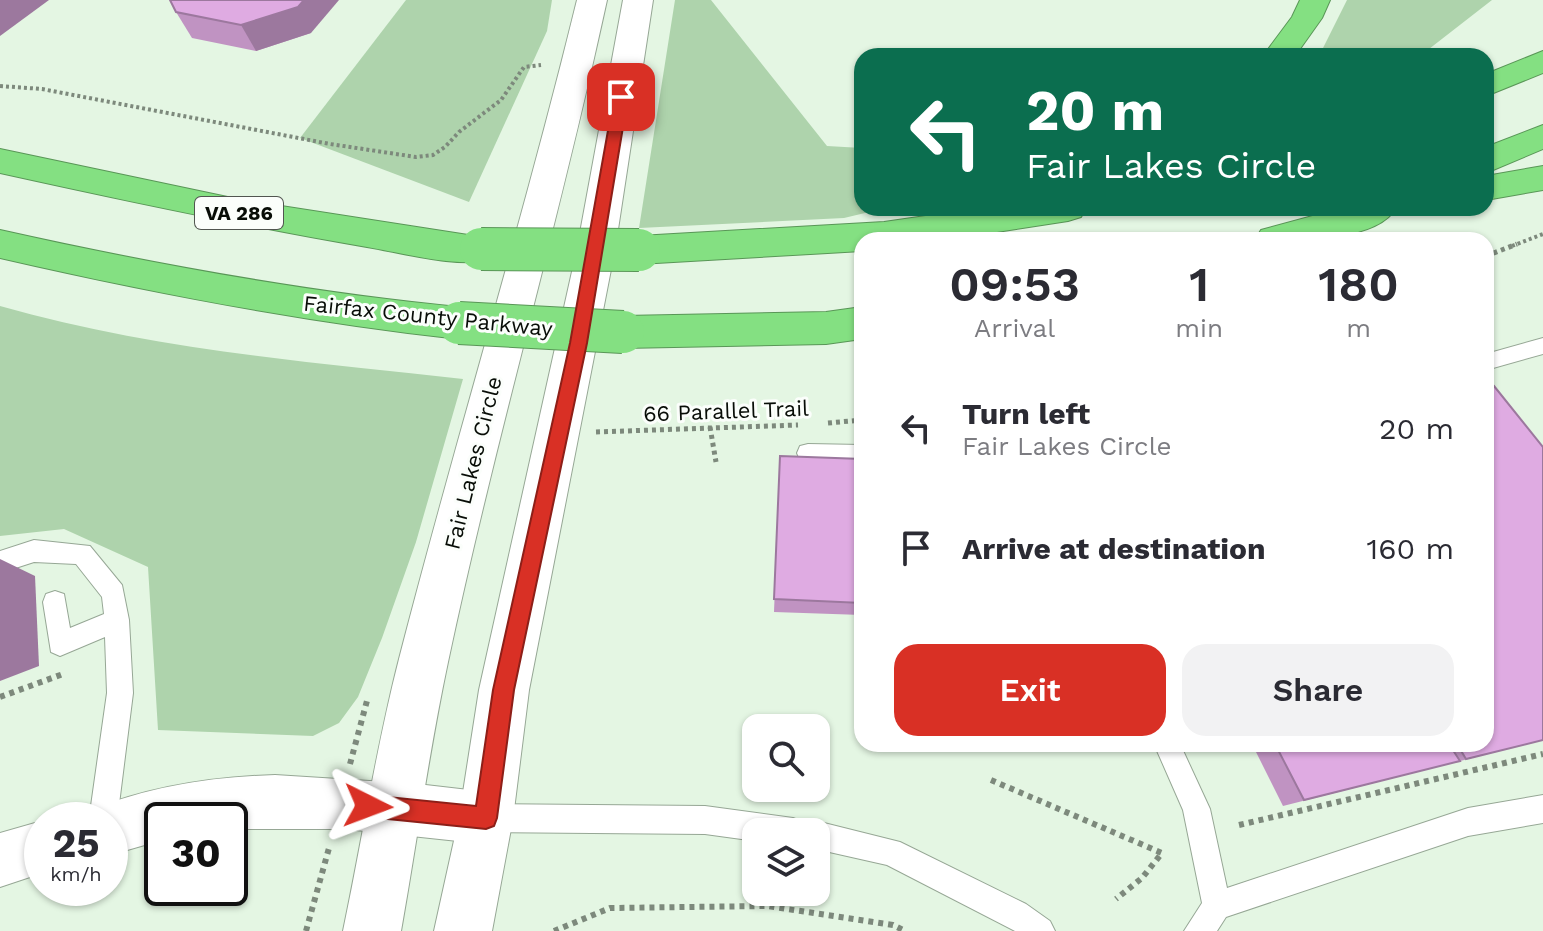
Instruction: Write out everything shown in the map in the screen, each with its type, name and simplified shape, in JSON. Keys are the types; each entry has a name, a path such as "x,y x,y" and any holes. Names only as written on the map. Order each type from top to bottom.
{"highway":[{"path":"1285,48 1307,18 1315,0"},
{"path":"1494,82 1543,61"},
{"path":"1494,157 1543,136"},
{"name":"VA 286","path":"0,161 237,212 422,243 481,249 639,250 854,237"},
{"path":"1494,187 1543,178"},
{"path":"798,239 921,216"},
{"name":"VA 286","path":"910,232 1015,216"},
{"path":"1302,232 1358,216"},
{"name":"Fairfax County Parkway","path":"0,244 153,280 373,315 623,332 812,328 854,324"}],"street":[{"name":"Fair Lakes Circle","path":"372,931 423,663 505,335 565,117 592,0"},
{"path":"463,931 486,818 504,690 578,343 638,0"},
{"path":"128,824 203,805 298,803 396,807 486,818"},
{"path":"0,860 24,853"}],"lane":[{"path":"1494,360 1543,346"},
{"path":"808,453 854,454"},
{"path":"0,562 34,551 82,554 114,593 120,693 105,802"},
{"path":"55,602 60,644 117,620"},
{"path":"1171,752 1196,809 1217,906"},
{"path":"1199,931 1217,906 1468,822 1543,809"},
{"path":"486,818 705,820 742,825"},
{"path":"830,838 890,852 1016,914 1040,931"}],"path":[{"path":"0,86 42,89 145,106 330,144 416,157 433,155 445,147 459,132 501,100 524,67 550,64"},
{"path":"1494,253 1543,234"},
{"name":"66 Parallel Trail","path":"817,423 854,421"},
{"name":"66 Parallel Trail","path":"591,432 802,425"},
{"path":"710,427 716,462"},
{"path":"1239,825 1543,754"},
{"path":"991,780 1162,853 1142,878 1116,899"},
{"path":"554,931 610,908 767,906 893,925 905,931"}],"green space":[{"path":"406,0 552,0 547,31 469,202 300,138"},
{"path":"675,0 711,0 827,146 854,148 854,216 639,228"},
{"path":"1347,0 1492,0 1430,48 1323,48"},
{"path":"0,306 172,344 463,379 416,542 382,638 358,697 339,723 313,736 158,730 148,567 64,529 0,536"}],"building":[{"path":"170,0 304,0 298,7 241,25 176,12"},
{"path":"1494,386 1543,447 1543,740 1466,759 1462,752 1494,752"},
{"path":"780,456 854,459 854,603 774,599"},
{"path":"1279,752 1454,752 1460,761 1304,800"}],"route":[{"path":"368,806 486,818 504,690 578,343 621,97"}]}
